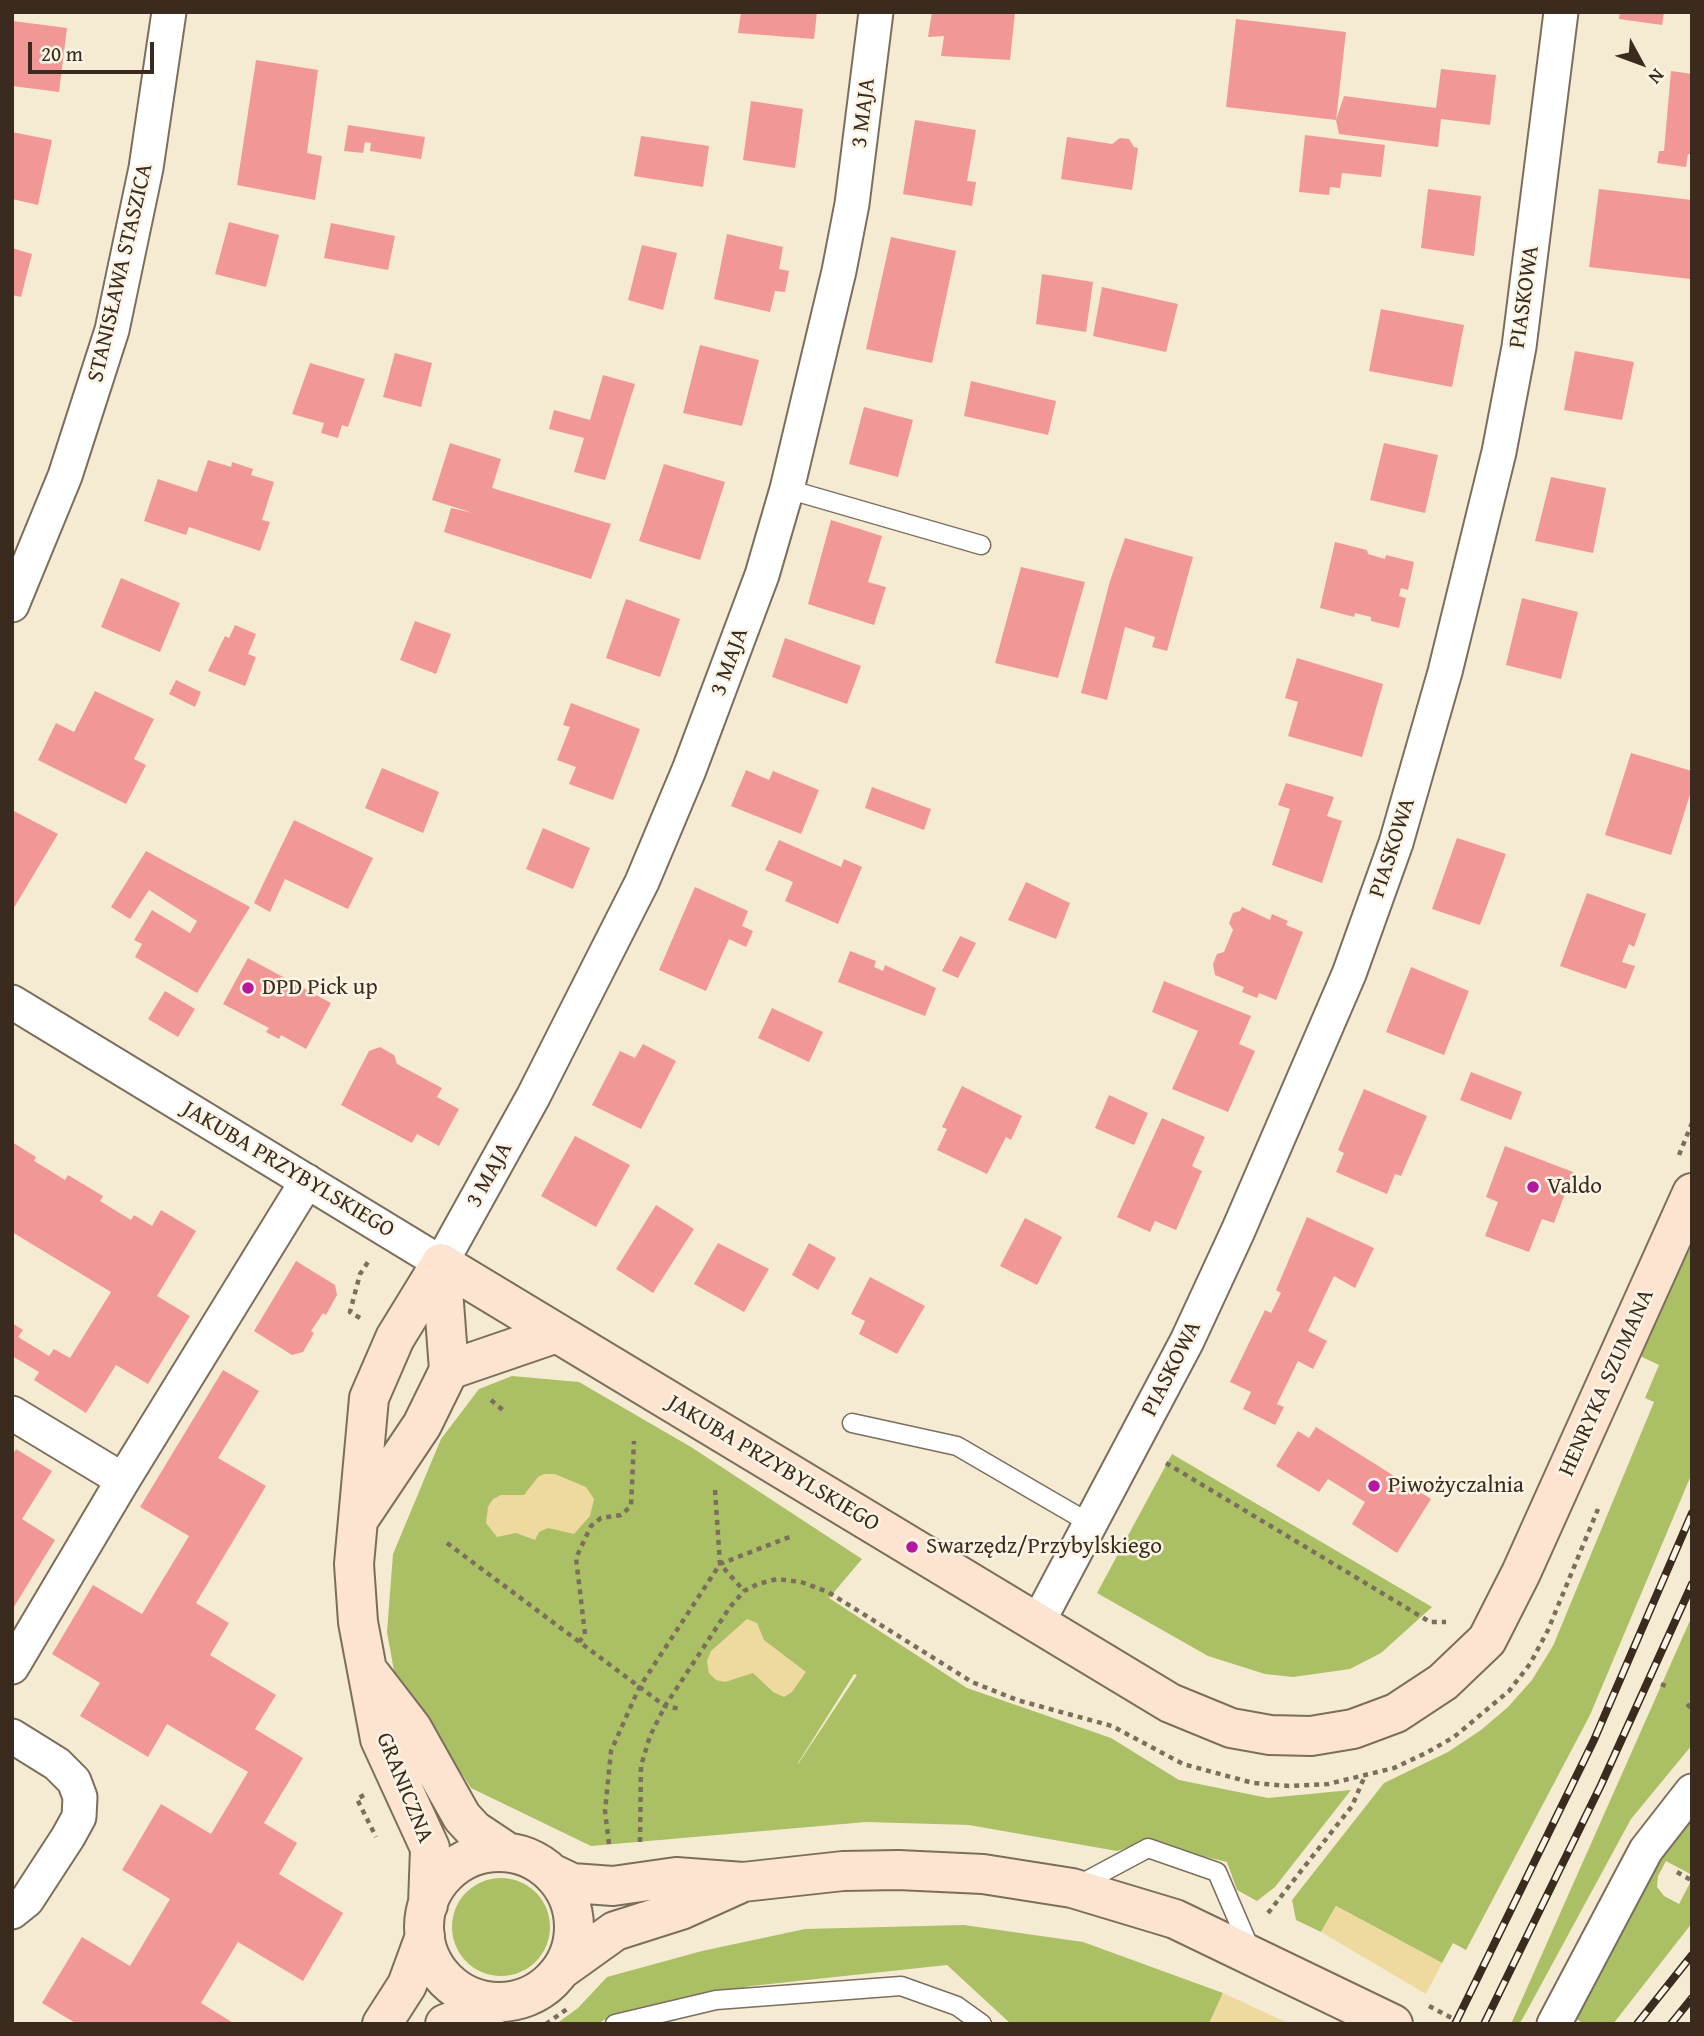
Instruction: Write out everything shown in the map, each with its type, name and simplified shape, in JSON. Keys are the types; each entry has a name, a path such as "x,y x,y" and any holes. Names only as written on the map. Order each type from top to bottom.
{"street":[{"name":"STANISŁAWA STASZICA","path":"12,605 65,476 112,330 146,168 169,12"},
{"name":"3 MAJA","path":"441,1263 533,1097 642,882 723,681 762,575 787,489 825,334 852,204 876,12"},
{"name":"PIASKOWA","path":"1037,1624 1187,1341 1272,1156 1349,974 1396,843 1448,660 1506,413 1519,347 1561,12"},
{"name":"JAKUBA PRZYBYLSKIEGO","path":"12,1002 1037,1624 1170,1703 1209,1721 1270,1735 1311,1735 1374,1723 1396,1713 1443,1682 1487,1640 1521,1573"},
{"path":"12,1667 123,1480 307,1181"},
{"name":"HENRYKA SZUMANA","path":"1521,1573 1692,1193"},
{"path":"355,1524 422,1425 449,1370 441,1263"},
{"name":"GRANICZNA","path":"382,2024 407,1985 426,1921 430,1848 380,1739 355,1594 355,1524 369,1398 395,1338 441,1263"},
{"path":"449,1370 557,1333"},
{"path":"12,1413 123,1480"},
{"name":"GRANICZNA","path":"369,1672 412,1728 463,1817 474,1830 507,1852"},
{"path":"12,1736 57,1764 74,1781 80,1797 79,1817 68,1837 27,1900 12,1912"},
{"path":"1554,2024 1646,1850 1692,1791"},
{"path":"501,2002 470,1997 444,1978 435,1966 426,1921 434,1889 458,1864 490,1852 524,1856 572,1883 591,1886 643,1867 676,1877 743,1882 843,1871 898,1870 983,1874 1072,1888 1175,1919 1253,1954 1393,2024"},
{"path":"553,1874 564,1888 575,1920 572,1945 562,1969"},
{"path":"445,2024 501,2002 536,1993 562,1969 615,1931 681,1910 743,1882"}],"lane":[{"path":"787,489 981,545"},
{"path":"852,1423 957,1446 1091,1524"},
{"path":"1072,1888 1148,1848 1217,1871 1253,1954"},
{"path":"615,2024 716,2000 901,1986 957,2006 982,2024"}],"path":[{"path":"1678,1158 1692,1124"},
{"path":"579,1642 585,1634 576,1558 591,1526 601,1518 621,1515 631,1506 634,1441"},
{"path":"1156,1457 1430,1622 1455,1621"},
{"path":"715,1489 720,1564 744,1591"},
{"path":"609,1847 605,1811 611,1751 639,1688 720,1564 792,1536"},
{"path":"447,1543 639,1688 665,1706 681,1710"},
{"path":"643,1867 641,1766 650,1736 665,1706 744,1591 777,1579 801,1582 828,1592 972,1682 1017,1700 1112,1726"},
{"path":"1661,1684 1670,1688"},
{"path":"1687,1704 1692,1709"},
{"path":"379,1843 357,1799 399,1777"},
{"path":"1265,1916 1352,1806 1364,1777"}],"green space":[{"path":"1692,1240 1692,1473 1590,1715 1466,1950 1453,1943 1442,1963 1336,1906 1321,1932 1296,1920 1292,1900 1384,1783 1448,1752 1481,1730 1508,1707 1532,1680 1553,1646 1654,1402 1645,1398 1659,1365 1640,1356"},
{"path":"512,1376 579,1382 691,1447 862,1559 829,1598 967,1688 1111,1738 1179,1780 1268,1798 1351,1790 1275,1887 1257,1901 1237,1890 1227,1862 1144,1842 1117,1851 969,1825 866,1822 591,1846 471,1788 429,1723 396,1682 387,1632 393,1554 441,1439 479,1389","holes":["854,1674 857,1675 798,1764"]},
{"path":"1172,1454 1432,1607 1381,1653 1350,1669 1293,1677 1265,1674 1208,1656 1097,1593"},
{"path":"1692,1616 1692,1745 1631,1819 1523,2018 1519,2024 1511,2024"},
{"path":"1692,1812 1692,1875 1666,1861 1658,1876 1657,1887 1664,1896 1679,1904 1692,1879 1692,1923 1613,2024 1584,2024 1575,2018 1661,1858"},
{"path":"501,1878 520,1882 535,1893 546,1908 550,1927 546,1946 535,1961 520,1972 501,1976 482,1972 467,1961 456,1946 452,1927 456,1908 467,1893 482,1882"},
{"path":"964,1925 1083,1942 1223,1993 1209,2024 1011,2024 947,1965 751,1986 613,2015 597,2024 556,2024 578,2008 607,1977 702,1951 805,1929"}],"sand":[{"path":"555,1474 586,1487 594,1499 590,1516 574,1534 548,1528 539,1532 535,1540 516,1533 497,1537 486,1523 488,1507 493,1499 501,1495 524,1495 538,1477"},
{"path":"747,1619 757,1623 764,1640 806,1672 792,1692 784,1697 773,1692 753,1673 725,1682 716,1680 709,1673 707,1661 711,1651"},
{"path":"1336,1906 1442,1963 1426,1994 1321,1932"},
{"path":"1223,1993 1290,2024 1209,2024"}],"building":[{"path":"741,12 817,12 814,39 738,33"},
{"path":"932,12 1015,12 1010,60 941,56 944,36 928,37"},
{"path":"1620,12 1664,12 1662,25 1619,19"},
{"path":"1236,19 1346,32 1336,120 1226,107"},
{"path":"13,21 67,28 59,92 12,86"},
{"path":"256,60 318,70 307,153 322,156 315,200 237,185"},
{"path":"1441,69 1496,75 1490,125 1441,119 1438,147 1339,134 1336,120 1344,96 1436,108"},
{"path":"1671,71 1692,74 1692,155 1688,154 1686,167 1657,163 1659,151 1664,151"},
{"path":"751,101 803,109 795,168 743,160"},
{"path":"915,120 976,130 967,181 976,182 972,206 903,194"},
{"path":"348,125 425,137 421,159 370,151 371,143 365,142 363,153 344,151"},
{"path":"12,132 52,140 38,205 12,199"},
{"path":"1305,135 1385,145 1381,177 1342,173 1340,188 1330,187 1329,195 1299,192"},
{"path":"641,136 709,146 703,187 634,176"},
{"path":"1067,137 1112,144 1120,138 1129,139 1134,147 1138,148 1132,190 1061,179"},
{"path":"1428,189 1481,196 1474,256 1421,248"},
{"path":"1599,189 1692,200 1690,279 1589,267"},
{"path":"229,222 279,235 266,287 215,274"},
{"path":"331,223 395,236 388,270 324,258"},
{"path":"727,234 783,247 779,269 789,271 785,292 775,291 770,312 714,299"},
{"path":"891,237 956,251 932,363 866,349"},
{"path":"642,245 677,253 663,310 628,300"},
{"path":"12,248 32,254 21,297 12,295"},
{"path":"1042,274 1093,282 1086,332 1036,324"},
{"path":"1102,287 1178,304 1166,352 1093,336"},
{"path":"1381,309 1464,325 1452,387 1369,371"},
{"path":"700,345 759,360 742,426 683,413"},
{"path":"1575,351 1634,362 1622,420 1564,410"},
{"path":"395,353 432,363 421,407 383,397"},
{"path":"310,363 365,379 348,427 342,425 338,438 321,433 324,423 292,414"},
{"path":"603,375 635,384 605,480 574,472 584,438 549,429 554,410 590,420"},
{"path":"971,381 1056,401 1048,435 964,416"},
{"path":"864,407 913,420 898,477 849,464"},
{"path":"450,443 501,459 492,488 611,524 591,579 444,532 451,508 473,513 432,500"},
{"path":"1384,443 1438,455 1425,513 1370,500"},
{"path":"208,460 231,467 232,462 253,469 251,475 274,482 262,520 270,522 260,551 189,527 186,535 144,521 158,479 197,492"},
{"path":"664,464 725,482 700,560 639,541"},
{"path":"1551,477 1606,488 1593,553 1535,541"},
{"path":"831,520 882,536 868,582 886,587 874,625 808,604"},
{"path":"1125,538 1193,557 1167,651 1152,647 1155,637 1125,627 1107,700 1081,693 1110,581"},
{"path":"1335,542 1367,550 1368,554 1385,559 1386,555 1414,562 1408,590 1401,588 1399,596 1406,598 1399,628 1371,621 1371,617 1355,613 1354,617 1320,608"},
{"path":"1021,567 1085,582 1058,678 995,663"},
{"path":"121,578 180,603 160,652 101,627"},
{"path":"1522,598 1578,612 1561,679 1506,665"},
{"path":"626,599 680,619 660,677 606,658"},
{"path":"415,621 451,634 436,674 400,660"},
{"path":"235,625 256,634 248,654 256,657 245,686 208,671 225,636 229,638"},
{"path":"785,638 861,666 847,704 772,677"},
{"path":"1297,658 1383,684 1362,757 1288,736 1298,702 1285,698"},
{"path":"176,680 201,692 195,707 169,694"},
{"path":"95,691 154,719 134,759 146,765 126,804 38,760 56,723 74,732"},
{"path":"571,703 640,729 613,800 569,784 576,767 557,760 570,727 563,725"},
{"path":"1631,753 1692,771 1692,788 1671,855 1605,835"},
{"path":"382,768 439,792 423,833 365,808"},
{"path":"746,770 769,780 773,771 819,790 801,834 731,806"},
{"path":"1286,783 1334,797 1327,816 1342,821 1322,883 1272,865 1290,809 1278,805"},
{"path":"872,787 931,809 924,830 865,808"},
{"path":"12,810 58,834 12,911"},
{"path":"294,820 373,858 348,909 285,879 270,912 254,903"},
{"path":"543,828 590,848 573,889 526,869"},
{"path":"1457,838 1506,854 1480,925 1432,909"},
{"path":"779,840 841,867 844,859 862,867 838,924 785,901 793,882 765,870"},
{"path":"146,851 250,907 197,993 135,957 142,944 134,940 152,910 190,933 197,921 149,890 130,919 111,907"},
{"path":"1026,882 1070,903 1056,939 1008,920"},
{"path":"695,887 748,911 742,926 753,931 746,947 729,939 706,991 659,970"},
{"path":"1587,893 1646,914 1634,947 1629,944 1622,962 1635,966 1626,989 1560,966"},
{"path":"1242,907 1270,920 1272,914 1288,921 1286,925 1303,932 1276,1000 1259,993 1257,998 1242,992 1244,987 1215,975 1213,964 1217,954 1224,952 1233,930 1229,923 1233,913 1240,911"},
{"path":"960,936 976,943 958,978 942,971"},
{"path":"850,951 876,961 874,967 883,971 885,965 936,988 925,1016 838,982"},
{"path":"248,958 331,1003 306,1049 281,1035 279,1039 266,1032 269,1028 223,1004"},
{"path":"1411,967 1469,991 1444,1055 1386,1032"},
{"path":"1164,981 1251,1016 1239,1044 1255,1051 1228,1112 1172,1089 1198,1031 1152,1012"},
{"path":"165,991 195,1009 178,1037 148,1019"},
{"path":"772,1008 823,1032 809,1062 758,1038"},
{"path":"643,1044 676,1061 641,1129 592,1105 620,1051 635,1058"},
{"path":"380,1047 394,1055 397,1064 442,1088 437,1097 459,1109 439,1146 417,1134 412,1143 341,1105 369,1051"},
{"path":"1471,1072 1522,1092 1511,1120 1460,1100"},
{"path":"962,1086 1022,1116 1011,1140 1006,1137 987,1174 937,1150 947,1129 942,1127"},
{"path":"1364,1089 1427,1116 1401,1176 1395,1174 1387,1194 1336,1172 1344,1153 1338,1150"},
{"path":"1109,1095 1148,1113 1134,1145 1095,1128"},
{"path":"1162,1118 1205,1137 1192,1166 1202,1171 1176,1230 1155,1221 1150,1232 1117,1217"},
{"path":"575,1136 630,1165 596,1227 541,1196"},
{"path":"12,1142 36,1157 34,1161 65,1180 68,1175 103,1196 100,1201 131,1220 134,1215 152,1226 161,1210 196,1231 157,1296 190,1316 148,1384 116,1365 86,1413 34,1380 39,1372 12,1356 12,1323 23,1330 18,1337 49,1356 54,1349 70,1358 111,1292 12,1232"},
{"path":"1505,1146 1573,1172 1554,1223 1542,1219 1529,1252 1485,1236 1498,1202 1486,1197"},
{"path":"656,1205 694,1229 653,1293 616,1269"},
{"path":"1307,1217 1374,1248 1355,1288 1334,1276 1308,1331 1327,1341 1313,1369 1298,1361 1277,1404 1284,1407 1275,1425 1243,1409 1251,1392 1230,1382 1265,1310 1271,1313 1281,1293 1276,1290"},
{"path":"1025,1218 1062,1237 1037,1285 1000,1266"},
{"path":"718,1243 769,1269 744,1312 694,1284"},
{"path":"809,1243 836,1258 818,1290 792,1275"},
{"path":"296,1261 335,1285 337,1295 326,1315 323,1313 311,1331 314,1333 303,1352 292,1355 254,1331"},
{"path":"870,1277 925,1306 897,1354 859,1334 865,1321 851,1314"},
{"path":"223,1370 259,1391 218,1458 266,1486 196,1603 229,1623 210,1655 276,1695 255,1729 303,1758 264,1823 297,1843 279,1874 343,1913 303,1981 238,1942 201,2003 235,2024 77,2024 42,2003 82,1937 130,1966 170,1899 122,1870 161,1804 211,1834 248,1772 167,1724 148,1757 80,1716 100,1683 52,1654 93,1585 142,1614 189,1536 140,1507"},
{"name":"Piwożyczalnia","path":"1316,1427 1431,1499 1397,1553 1352,1524 1365,1502 1328,1479 1319,1492 1276,1466 1298,1431 1309,1438"},
{"path":"16,1449 52,1471 22,1519 55,1540 12,1610 12,1456"}],"railway":[{"path":"1455,2024 1594,1740 1692,1513"},
{"path":"1484,2024 1601,1785 1692,1584"},
{"path":"1637,2024 1692,1955"},
{"path":"1671,2024 1692,1998"}],"place":[{"name":"DPD Pick up","path":"248,988"},
{"name":"Valdo","path":"1533,1187"},
{"name":"Piwożyczalnia","path":"1374,1486"},
{"name":"Swarzędz/Przybylskiego","path":"912,1547"}]}
